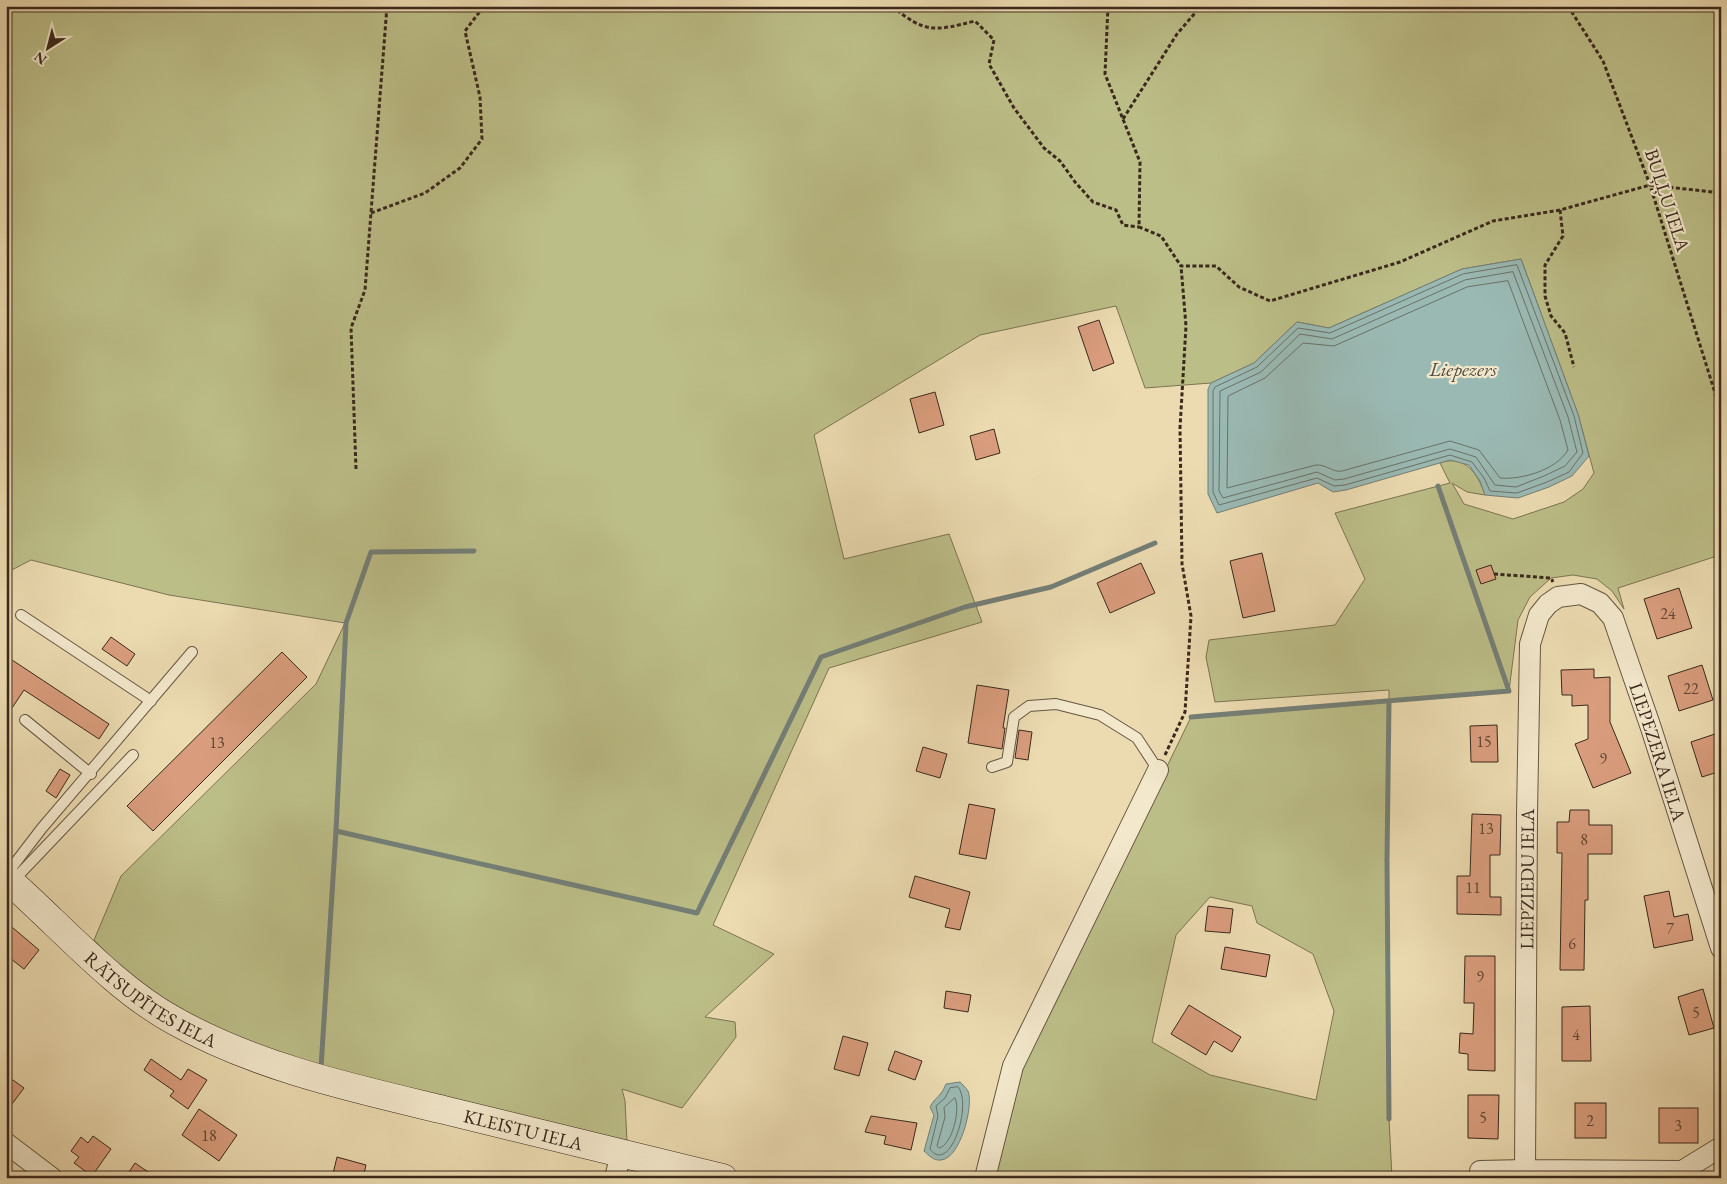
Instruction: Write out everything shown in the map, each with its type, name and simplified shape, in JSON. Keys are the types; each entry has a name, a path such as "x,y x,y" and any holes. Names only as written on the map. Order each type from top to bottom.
{"street":[{"name":"LIEPEZERA IELA","path":"1558,597 1581,594 1600,603 1613,618 1651,728 1721,948"},
{"name":"LIEPZIEDU IELA","path":"1525,1170 1530,644 1539,615 1558,597"},
{"path":"985,1178 1013,1066 1158,770"},
{"name":"RĀTSUPĪTES IELA","path":"8,879 116,979 171,1019 222,1045 296,1072 322,1079"},
{"name":"KLEISTU IELA","path":"322,1079 618,1166 723,1178"},
{"path":"1480,1171 1622,1171 1682,1174 1721,1147"},
{"path":"10,1154 52,1178"}],"lane":[{"path":"21,615 151,701"},
{"path":"8,879 42,828 90,774 192,652"},
{"path":"992,767 1007,762 1014,717 1029,706 1056,704 1100,715 1137,738 1158,770"},
{"path":"25,720 90,774"},
{"path":"8,879 133,755"}],"path":[{"path":"356,469 351,328 365,290 387,6"},
{"path":"371,213 425,193 460,168 482,139 480,96 465,31 484,6"},
{"path":"892,6 909,21 928,29 947,28 975,21 994,40 989,64 998,85 1044,148 1060,161 1093,202 1116,210 1123,225 1139,227 1161,236 1181,266 1186,326 1180,428 1182,564 1191,616 1185,712 1158,770"},
{"path":"1108,6 1105,74 1140,162 1139,227"},
{"path":"1123,120 1177,34 1201,6"},
{"name":"BUĻĻU IELA","path":"1568,6 1603,61 1650,184 1721,412"},
{"path":"1181,266 1216,266 1239,287 1270,301 1400,262 1493,221 1560,210 1650,184 1721,193"},
{"path":"1560,210 1562,236 1545,265 1545,296 1551,316 1565,333 1574,367"},
{"path":"1494,574 1551,578 1558,597"}],"green space":[{"path":"6,6 1721,6 1721,562 1714,557 1618,588 1624,609 1612,591 1597,579 1573,575 1551,578 1530,597 1518,620 1509,691 1389,701 1387,861 1389,1119 1392,1178 993,1178 1021,1067 1191,717 1389,700 1389,690 1215,702 1206,657 1209,640 1335,625 1365,579 1335,513 1450,483 1440,463 1457,461 1469,468 1479,480 1485,495 1467,492 1452,483 1464,504 1513,519 1564,502 1583,489 1594,473 1578,414 1521,259 1462,269 1329,328 1297,322 1254,363 1211,383 1145,388 1116,306 980,335 814,435 844,559 949,534 982,622 829,668 713,925 774,954 705,1017 735,1022 736,1037 682,1108 622,1089 625,1101 627,1141 321,1068 266,1049 192,1018 129,976 94,940 121,876 316,684 345,623 169,595 31,560 6,573","holes":["1210,897 1252,906 1257,923 1313,954 1334,1011 1316,1100 1210,1075 1152,1042 1176,935"]}],"water":[{"name":"Liepezers","path":"1521,259 1578,414 1589,456 1572,476 1549,487 1518,498 1485,495 1480,481 1469,465 1450,460 1346,490 1333,492 1318,483 1217,513 1208,494 1208,389 1211,383 1254,363 1297,322 1329,328 1462,269"},
{"path":"960,1082 968,1091 969,1098 964,1131 954,1151 948,1157 936,1160 924,1151 934,1115 930,1107 946,1084"}],"building":[{"path":"1099,320 1114,363 1093,371 1078,327"},
{"path":"935,392 944,425 919,433 910,399"},
{"path":"994,429 1000,453 976,460 970,436"},
{"path":"1262,553 1275,611 1243,618 1230,561"},
{"path":"1141,563 1155,593 1110,613 1097,583"},
{"path":"1491,565 1496,579 1481,584 1476,570"},
{"path":"1679,588 1692,628 1657,639 1644,599"},
{"path":"111,637 135,654 127,666 102,649"},
{"path":"282,652 307,677 153,831 127,806"},
{"path":"6,656 109,724 99,739 24,690 6,717 6,693 12,683 6,679"},
{"path":"1702,665 1713,700 1679,711 1668,676"},
{"path":"1594,669 1594,678 1610,677 1610,722 1631,773 1593,788 1575,744 1588,739 1588,705 1572,706 1572,695 1562,695 1561,670"},
{"path":"977,685 1009,690 1002,749 968,743"},
{"path":"1497,725 1498,762 1471,762 1470,726"},
{"path":"1019,730 1032,732 1028,760 1015,758"},
{"path":"1721,732 1721,771 1702,777 1691,742"},
{"path":"923,747 947,754 940,778 916,771"},
{"path":"60,769 70,775 56,798 46,791"},
{"path":"969,804 995,809 986,859 959,854"},
{"path":"1570,810 1589,810 1589,825 1612,825 1612,854 1588,854 1588,900 1585,900 1584,970 1560,970 1562,853 1557,853 1557,822 1569,822"},
{"path":"1472,814 1501,815 1500,855 1490,855 1490,897 1501,897 1501,915 1457,914 1457,876 1470,876"},
{"path":"915,876 970,892 960,930 945,927 950,909 909,897"},
{"path":"1669,891 1674,917 1688,914 1693,940 1654,948 1644,896"},
{"path":"1208,906 1233,909 1230,933 1205,931"},
{"path":"6,922 39,950 24,969 6,955"},
{"path":"1225,947 1270,955 1266,977 1221,969"},
{"path":"1465,956 1495,956 1495,1071 1468,1070 1468,1054 1459,1053 1460,1033 1473,1034 1474,1003 1464,1003"},
{"path":"1703,989 1714,1028 1689,1035 1678,997"},
{"path":"946,991 971,995 968,1012 944,1008"},
{"path":"1189,1005 1241,1037 1232,1052 1214,1041 1206,1055 1171,1034"},
{"path":"1590,1006 1591,1061 1562,1061 1562,1007"},
{"path":"843,1036 868,1043 859,1076 834,1069"},
{"path":"895,1051 922,1061 915,1080 888,1070"},
{"path":"151,1059 181,1080 188,1069 207,1080 188,1109 170,1096 174,1091 144,1070"},
{"path":"6,1075 24,1088 6,1112"},
{"path":"1468,1095 1499,1095 1498,1139 1468,1138"},
{"path":"1575,1103 1606,1103 1606,1138 1575,1138"},
{"path":"1659,1108 1698,1108 1698,1143 1659,1143"},
{"path":"199,1109 237,1135 219,1161 182,1135"},
{"path":"871,1116 917,1123 911,1150 884,1144 886,1136 865,1132"},
{"path":"93,1136 111,1149 92,1176 74,1163 79,1157 71,1151 81,1137 88,1143"},
{"path":"337,1157 366,1165 363,1178 332,1178"},
{"path":"135,1163 157,1178 125,1178"}],"waterway":[{"path":"1191,717 1509,691 1438,486"},
{"path":"336,831 697,913 821,657 965,607 1051,587 1155,543"},
{"path":"321,1068 336,831 346,623 371,552 474,551"},
{"path":"1389,701 1387,861 1389,1119"}]}
